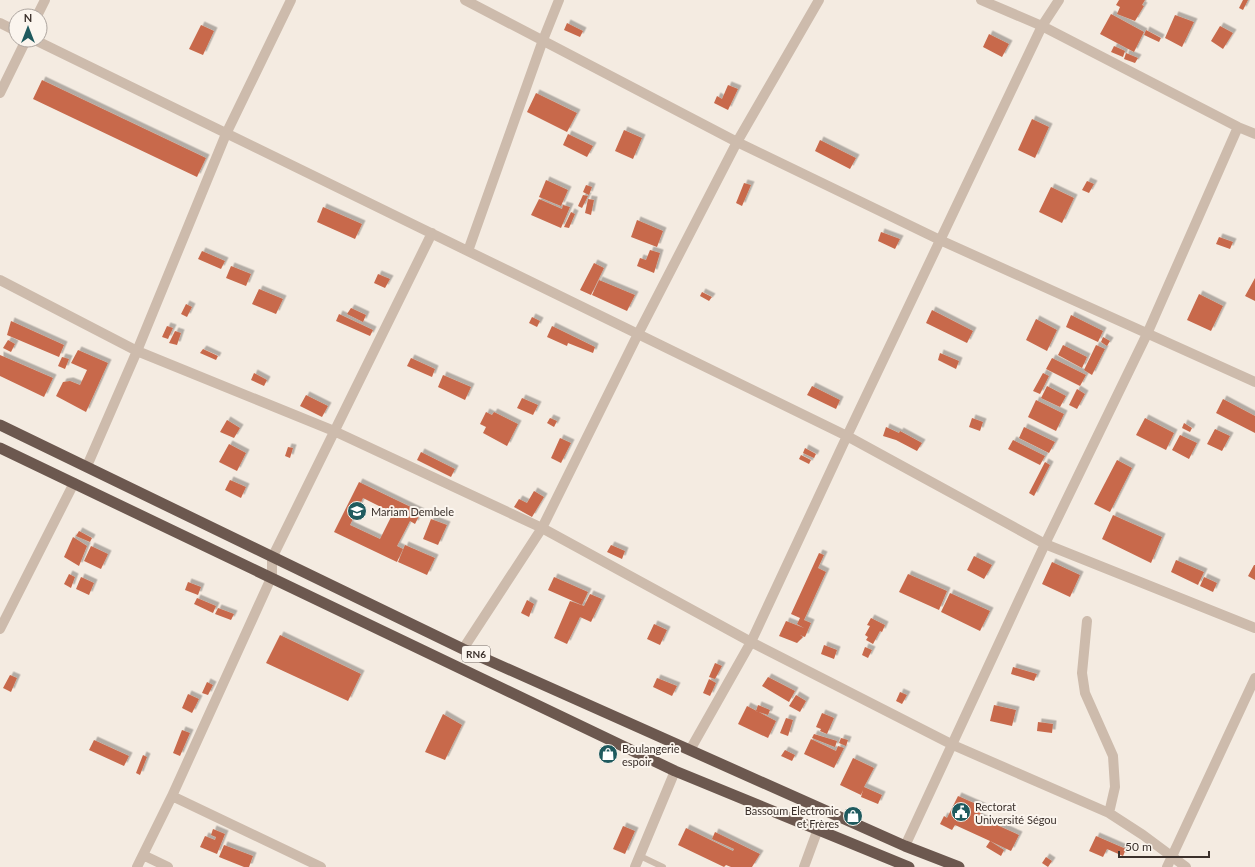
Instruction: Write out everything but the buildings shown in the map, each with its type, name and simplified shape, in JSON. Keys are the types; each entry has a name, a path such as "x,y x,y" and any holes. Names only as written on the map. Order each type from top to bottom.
{"highway":[{"name":"RN6","path":"0,425 87,466 272,558 463,649 905,846 959,867"},
{"name":"RN6","path":"0,448 272,576 675,771 909,867"}],"street":[{"path":"87,466 137,351 226,134 291,0"},
{"path":"465,0 737,142 940,240 1255,382"},
{"path":"468,251 543,40 560,0"},
{"path":"463,649 542,528 638,334 737,142 819,0"},
{"path":"981,0 1042,26 1238,127 1255,134"},
{"path":"690,750 751,642 846,436 1042,26 1059,0"},
{"path":"48,46 846,436 1045,544 1255,628"},
{"path":"0,93 22,48"},
{"path":"905,846 1045,544 1147,334 1238,127"},
{"path":"137,867 172,796 272,576 272,558 432,233"},
{"path":"0,280 137,351 334,431 542,528 751,642 953,745 1109,814 1143,835 1186,867"},
{"path":"0,629 74,483"},
{"path":"1087,621 1082,673 1085,693 1113,756 1115,787 1109,814"},
{"path":"1167,867 1255,678"},
{"path":"635,867 675,771"},
{"path":"172,796 320,867"},
{"path":"804,867 818,829"},
{"path":"143,855 168,867"}],"lane":[{"path":"640,856 663,867"}],"place":[{"name":"Mariam Dembele","path":"357,511"},
{"name":"Boulangerie espoir","path":"608,754"},
{"name":"Rectorat Université Ségou","path":"961,812"},
{"name":"Bassoum Electronic et Frères","path":"853,816"}]}
